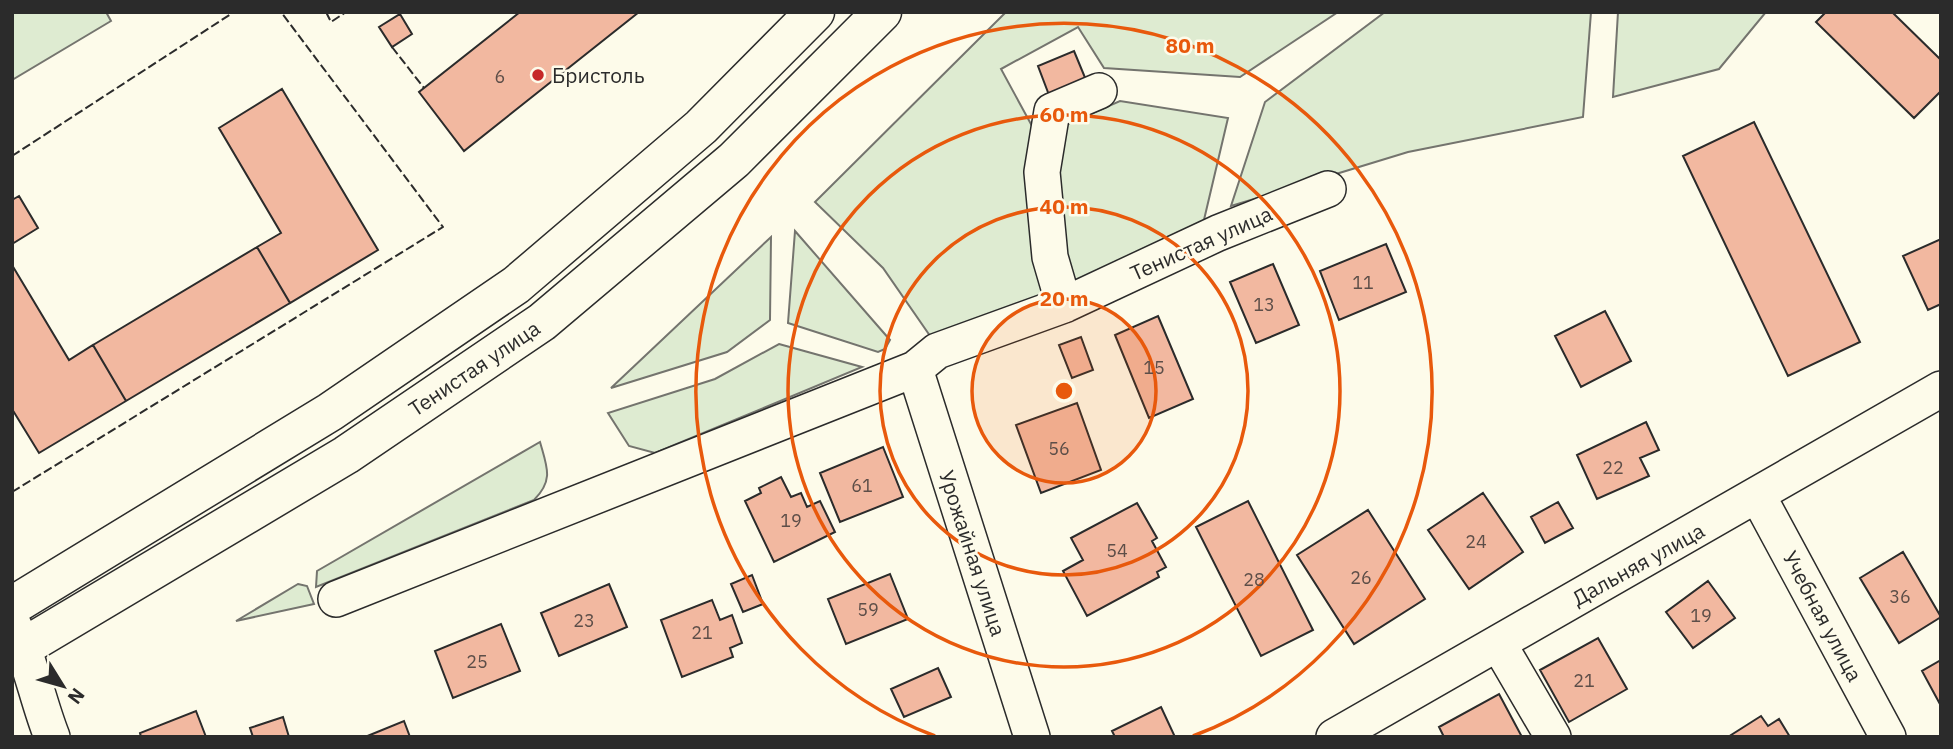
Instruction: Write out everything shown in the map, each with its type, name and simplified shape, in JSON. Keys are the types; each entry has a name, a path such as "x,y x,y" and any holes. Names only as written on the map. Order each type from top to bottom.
{"main road":[{"path":"12,606 330,412 516,285 701,127 815,12"},
{"name":"Тенистая улица","path":"16,640 346,455 542,322 734,160 881,12"}],"street":[{"path":"1064,305 1050,257 1042,172 1052,111 1099,92"},
{"name":"Тенистая улица","path":"336,599 915,369 937,351 1064,305 1218,233 1328,189"},
{"name":"Урожайная улица","path":"915,369 1032,737"},
{"name":"Дальняя улица","path":"1335,737 1941,389"},
{"name":"Учебная улица","path":"1758,496 1888,737"},
{"path":"16,640 52,737"},
{"path":"1498,643 1553,737"}],"green space":[{"path":"12,12 106,12 111,21 12,80"},
{"path":"1006,12 1338,12 1240,77 1104,68 1078,27 1001,69 1038,137 1120,101 1228,118 1203,224 935,343 883,268 815,202"},
{"path":"1385,12 1591,12 1583,117 1408,152 1231,206 1265,102"},
{"path":"1618,12 1766,12 1719,69 1613,97"},
{"path":"795,231 890,340 885,349 878,352 788,323"},
{"path":"771,237 770,320 727,352 611,388"},
{"path":"779,344 862,367 655,453 629,446 608,413 715,379"},
{"path":"540,442 547,479 534,500 316,587 317,571"},
{"path":"298,584 307,586 314,604 236,621"}],"building":[{"path":"520,12 639,12 464,151 419,92"},
{"path":"1826,12 1892,12 1941,60 1941,91 1914,118 1816,22"},
{"path":"400,14 412,34 392,47 379,27"},
{"path":"1074,51 1086,80 1049,95 1038,66"},
{"path":"282,89 378,250 290,303 257,247 281,233 219,128"},
{"path":"1754,122 1860,342 1788,376 1683,156"},
{"path":"19,196 38,228 12,244 12,200"},
{"path":"1941,239 1941,304 1928,310 1903,256"},
{"path":"1386,244 1406,292 1339,320 1320,271"},
{"path":"257,247 290,303 126,401 93,345"},
{"path":"1273,264 1299,325 1256,343 1230,282"},
{"path":"12,265 69,360 93,345 126,401 39,453 12,409"},
{"path":"1605,311 1631,361 1581,387 1555,336"},
{"path":"1158,316 1193,399 1149,418 1115,335"},
{"path":"1081,337 1093,370 1072,378 1059,345"},
{"path":"1077,403 1101,470 1041,493 1016,425"},
{"path":"1646,422 1659,450 1640,458 1649,476 1597,499 1577,455"},
{"path":"883,447 903,497 840,522 820,473"},
{"path":"781,477 791,497 801,493 807,507 820,501 835,532 774,562 745,501 761,493 759,488"},
{"path":"1483,493 1523,552 1469,589 1428,530"},
{"path":"1248,501 1313,630 1261,656 1196,527"},
{"path":"1558,502 1573,528 1545,543 1531,517"},
{"path":"1137,503 1157,538 1152,541 1166,567 1157,572 1159,577 1087,616 1063,571 1083,560 1071,538"},
{"path":"1368,510 1425,599 1354,644 1297,555"},
{"path":"1903,552 1941,617 1899,643 1860,578"},
{"path":"890,574 908,619 846,644 828,599"},
{"path":"752,575 763,604 743,612 731,584"},
{"path":"1708,581 1735,618 1693,648 1666,612"},
{"path":"609,584 627,627 559,656 541,613"},
{"path":"712,600 720,620 732,615 742,643 730,648 733,657 682,677 661,620"},
{"path":"501,624 520,671 453,698 435,651"},
{"path":"1598,638 1627,689 1569,722 1540,670"},
{"path":"1941,660 1941,706 1922,671"},
{"path":"938,668 951,697 904,717 891,689"},
{"path":"1499,694 1522,737 1444,737 1439,727"},
{"path":"1161,707 1175,737 1115,737 1112,731"},
{"path":"196,711 206,737 141,737 140,733"},
{"path":"1761,716 1768,726 1779,719 1790,737 1728,737"},
{"path":"283,717 289,737 253,737 250,728"},
{"path":"404,721 410,737 365,737"}],"fence":[{"path":"12,156 234,12"},
{"path":"12,492 443,227 281,12"},
{"path":"326,12 331,22 346,12"},
{"path":"392,47 424,88"}],"place":[{"name":"Бристоль","path":"538,75"}]}
